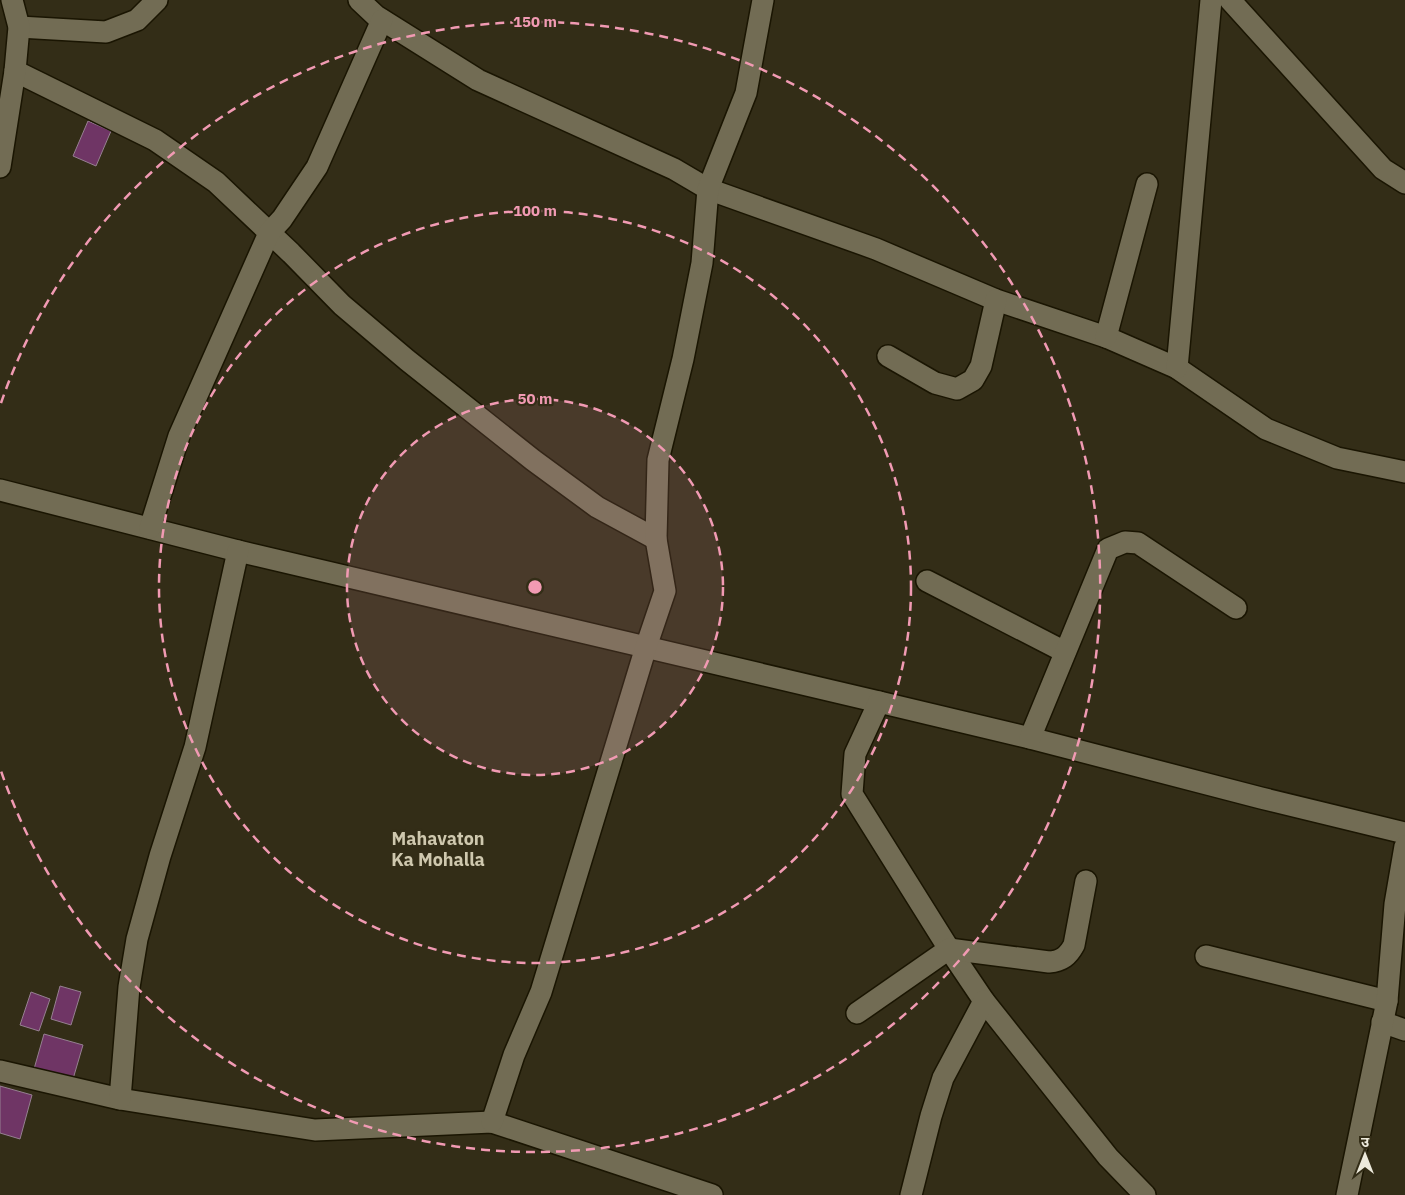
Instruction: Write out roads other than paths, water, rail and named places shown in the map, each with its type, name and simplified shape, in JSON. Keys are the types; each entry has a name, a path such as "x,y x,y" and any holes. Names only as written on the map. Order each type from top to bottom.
{"street":[{"path":"0,167 15,71 19,27 12,0"},
{"path":"19,27 106,32 137,20 157,0"},
{"path":"359,0 382,20 478,80 674,169 708,189 876,249 996,300 1106,337 1177,368 1266,429 1337,458 1405,472"},
{"path":"492,1122 514,1055 541,992 646,647 665,592 656,539 658,460 683,359 702,263 708,189 746,93 763,0"},
{"path":"1177,368 1211,0"},
{"path":"1230,0 1249,8 1383,169 1405,183"},
{"path":"150,528 179,436 270,233 282,219 317,167 382,20"},
{"path":"15,71 155,140 216,182 342,304 476,414 533,460 597,507 656,539"},
{"path":"1106,337 1147,184"},
{"path":"888,356 935,382 957,389 973,380 981,366 996,300"},
{"path":"0,490 238,551 1030,738 1405,833"},
{"path":"1030,738 1108,548 1124,542 1138,543 1236,608"},
{"path":"120,1100 129,987 137,939 160,856 195,748 238,551"},
{"path":"927,581 1066,652"},
{"path":"879,702 855,754 852,794 949,949 984,1001 1108,1157 1145,1195"},
{"path":"1347,1195 1387,1001 1394,904 1405,846"},
{"path":"857,1013 949,949 1060,962 1069,954 1074,945 1086,880"},
{"path":"1206,956 1387,1001"},
{"path":"911,1195 931,1116 943,1078 984,1001"},
{"path":"1382,1022 1405,1030"},
{"path":"0,1071 120,1100 315,1130 492,1122 712,1195"}],"district":[{"name":"Mahavaton Ka Mohalla","path":"438,848"}]}
